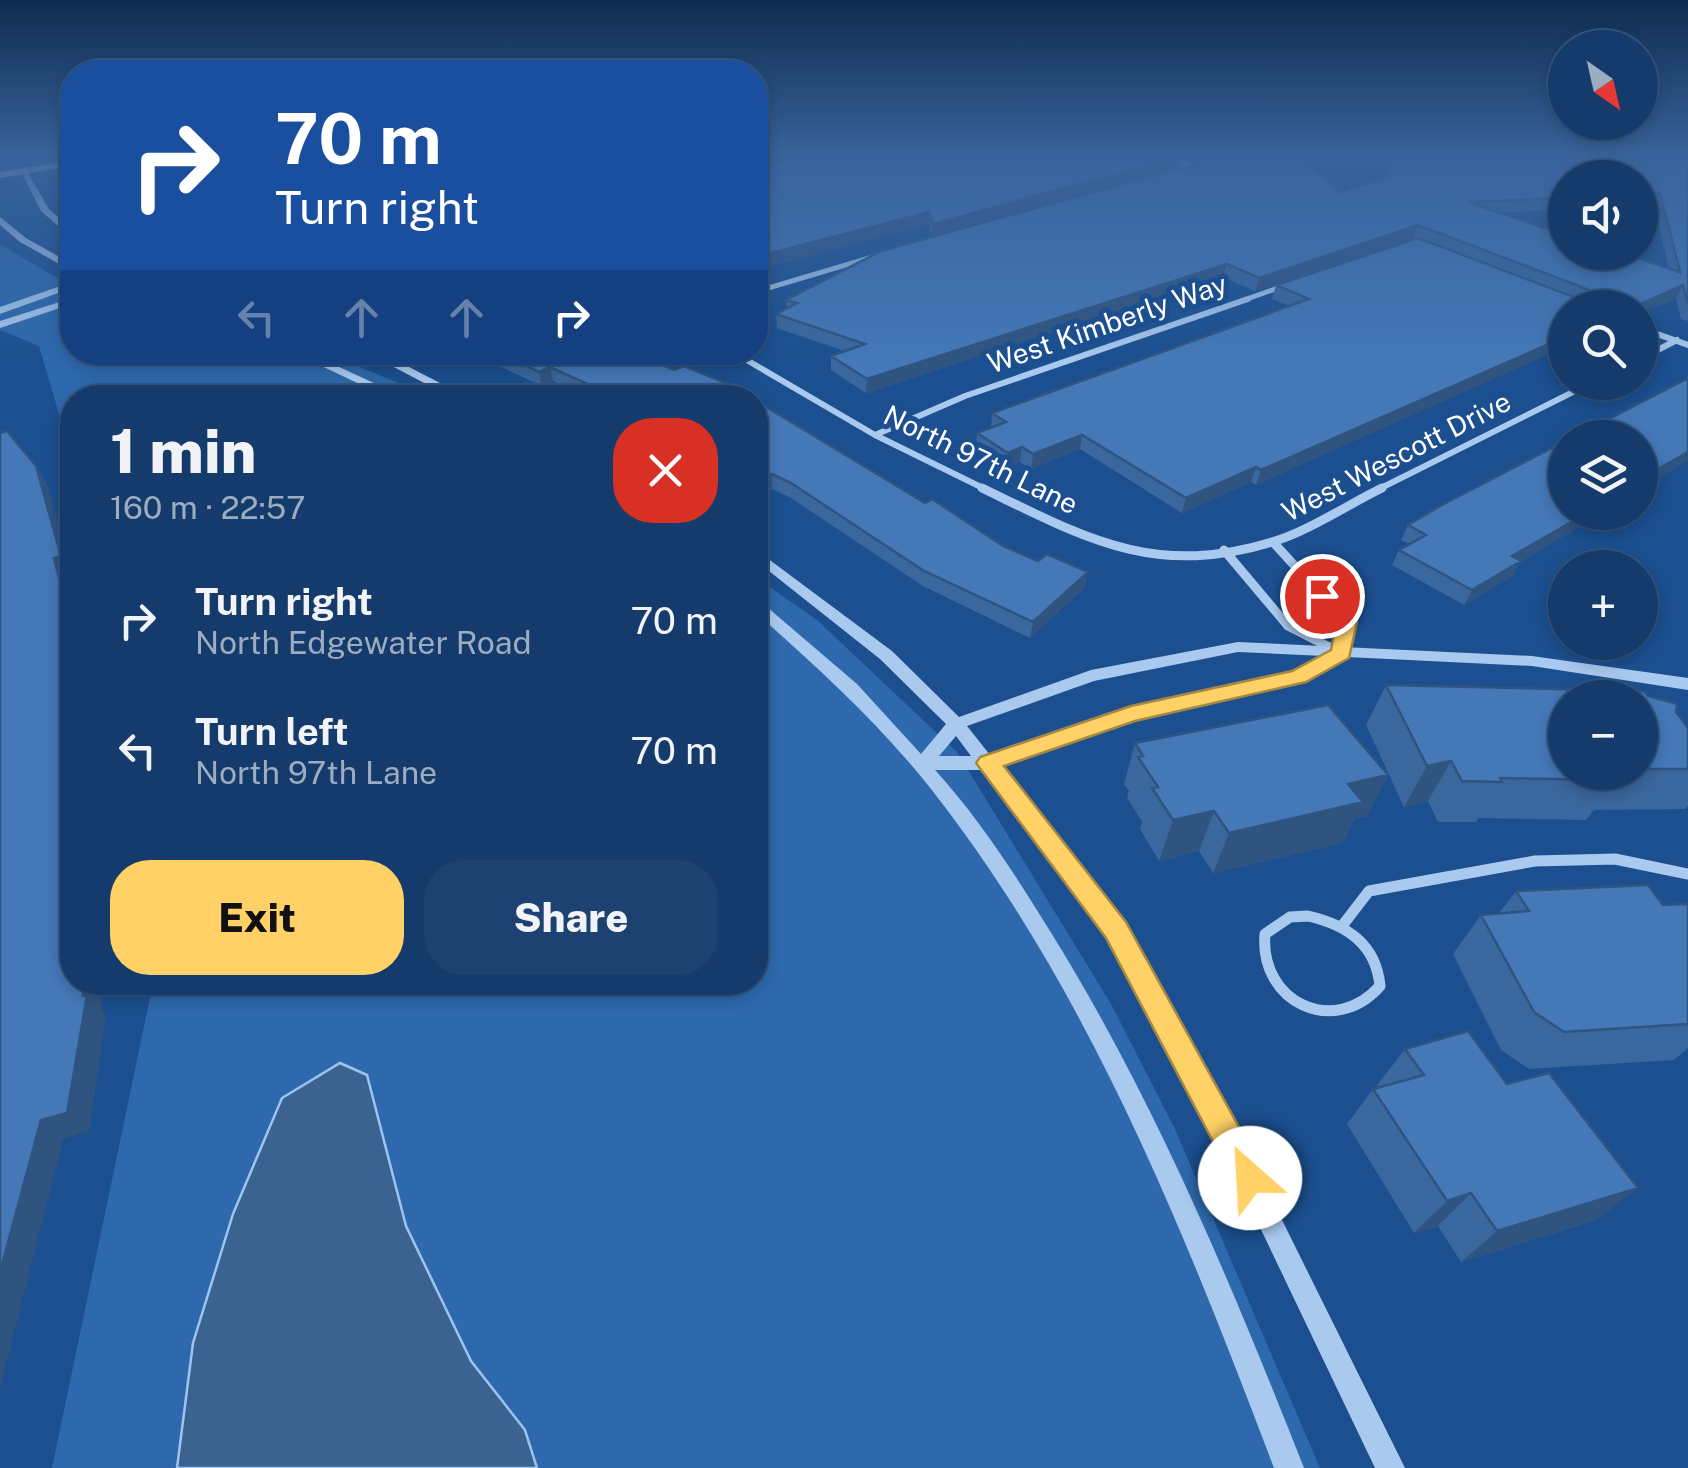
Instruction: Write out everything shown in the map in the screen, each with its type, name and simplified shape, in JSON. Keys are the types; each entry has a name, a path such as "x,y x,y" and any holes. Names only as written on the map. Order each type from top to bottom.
{"street":[{"path":"3,223 23,240 60,261"},
{"path":"768,288 883,254"},
{"name":"West Kimberly Way","path":"875,436 965,396 1303,280"},
{"path":"0,311 60,289"},
{"path":"0,325 60,305"},
{"path":"1658,334 1688,344"},
{"path":"1658,350 1676,340"},
{"path":"325,365 371,385"},
{"path":"396,365 437,385"},
{"name":"North 97th Lane","path":"755,365 875,436 1094,543 1173,558 1274,542"},
{"name":"West Wescott Drive","path":"1274,542 1556,400"},
{"path":"1274,542 1346,622 1341,654"},
{"path":"1224,550 1288,626 1341,654"},
{"path":"768,563 871,642 956,724 1116,930 1220,1117 1390,1468"},
{"path":"768,615 836,674 924,763 1000,869 1062,969 1154,1143 1239,1337 1289,1468"},
{"path":"924,763 956,724 1091,676 1238,647 1532,661 1688,684"},
{"path":"924,763 988,763 1131,714 1298,676 1341,654"},
{"path":"1342,926 1369,891 1535,860 1615,859 1688,874"},
{"path":"1308,916 1342,926 1375,958 1380,986 1372,1000 1336,1013 1314,1009 1282,990 1264,966 1265,934 1290,917 1308,916"}],"shaded area":[{"path":"0,244 60,280 60,365 355,365 403,385 60,385 60,417 39,346 0,330"},
{"path":"768,586 817,620 957,752 1111,1004 1174,1127 1320,1468 52,1468 151,995 768,995"},
{"path":"340,1063 367,1075 406,1226 471,1361 525,1430 537,1468 177,1468 193,1343 233,1214 282,1098"}],"building":[{"path":"768,223 888,223 768,254"},
{"path":"984,223 1529,223 1548,229 1548,270 1658,270 1658,265 1680,272 1667,223 1688,223 1688,304 1683,285 1658,296 1658,290 1589,290 1418,225 1259,278 1227,264 867,379 831,356 865,344 776,314 797,303 786,300 881,251"},
{"path":"1418,238 1555,290 1548,290 1548,344 1261,470 1256,467 1186,498 1082,435 1033,454 1022,447 1008,453 977,433 1006,422 992,413 1309,299 1276,285"},
{"path":"524,365 662,365 674,370 684,366 731,385 590,385 550,367 539,372"},
{"path":"1688,378 1688,452 1658,469 1658,420 1607,420 1645,400 1658,400 1658,394"},
{"path":"768,408 925,503 932,499 1003,546 1038,561 1047,554 1088,572 1033,622 924,571 772,474 768,476"},
{"path":"7,431 36,466 60,552 54,558 60,582 60,995 87,995 67,1113 41,1120 0,1272 0,433"},
{"path":"1548,450 1548,530 1558,530 1512,556 1521,561 1472,590 1399,550 1426,535 1408,525"},
{"path":"1386,685 1548,689 1548,779 1462,781 1451,761 1427,766"},
{"path":"1658,699 1677,704 1676,712 1688,728 1688,769 1658,769"},
{"path":"1328,705 1388,775 1348,784 1363,802 1229,833 1214,811 1173,820 1138,757 1143,756 1135,743"},
{"path":"1648,885 1663,905 1688,904 1688,1024 1564,1032 1534,1012 1481,915 1529,911 1516,891"},
{"path":"1468,1031 1507,1084 1549,1073 1638,1188 1497,1231 1471,1193 1447,1201 1373,1089 1424,1075 1405,1049"}],"route":[{"path":"1250,1178 1116,930 988,763 1131,714 1238,686 1298,676 1341,654 1346,622 1322,596"}]}
